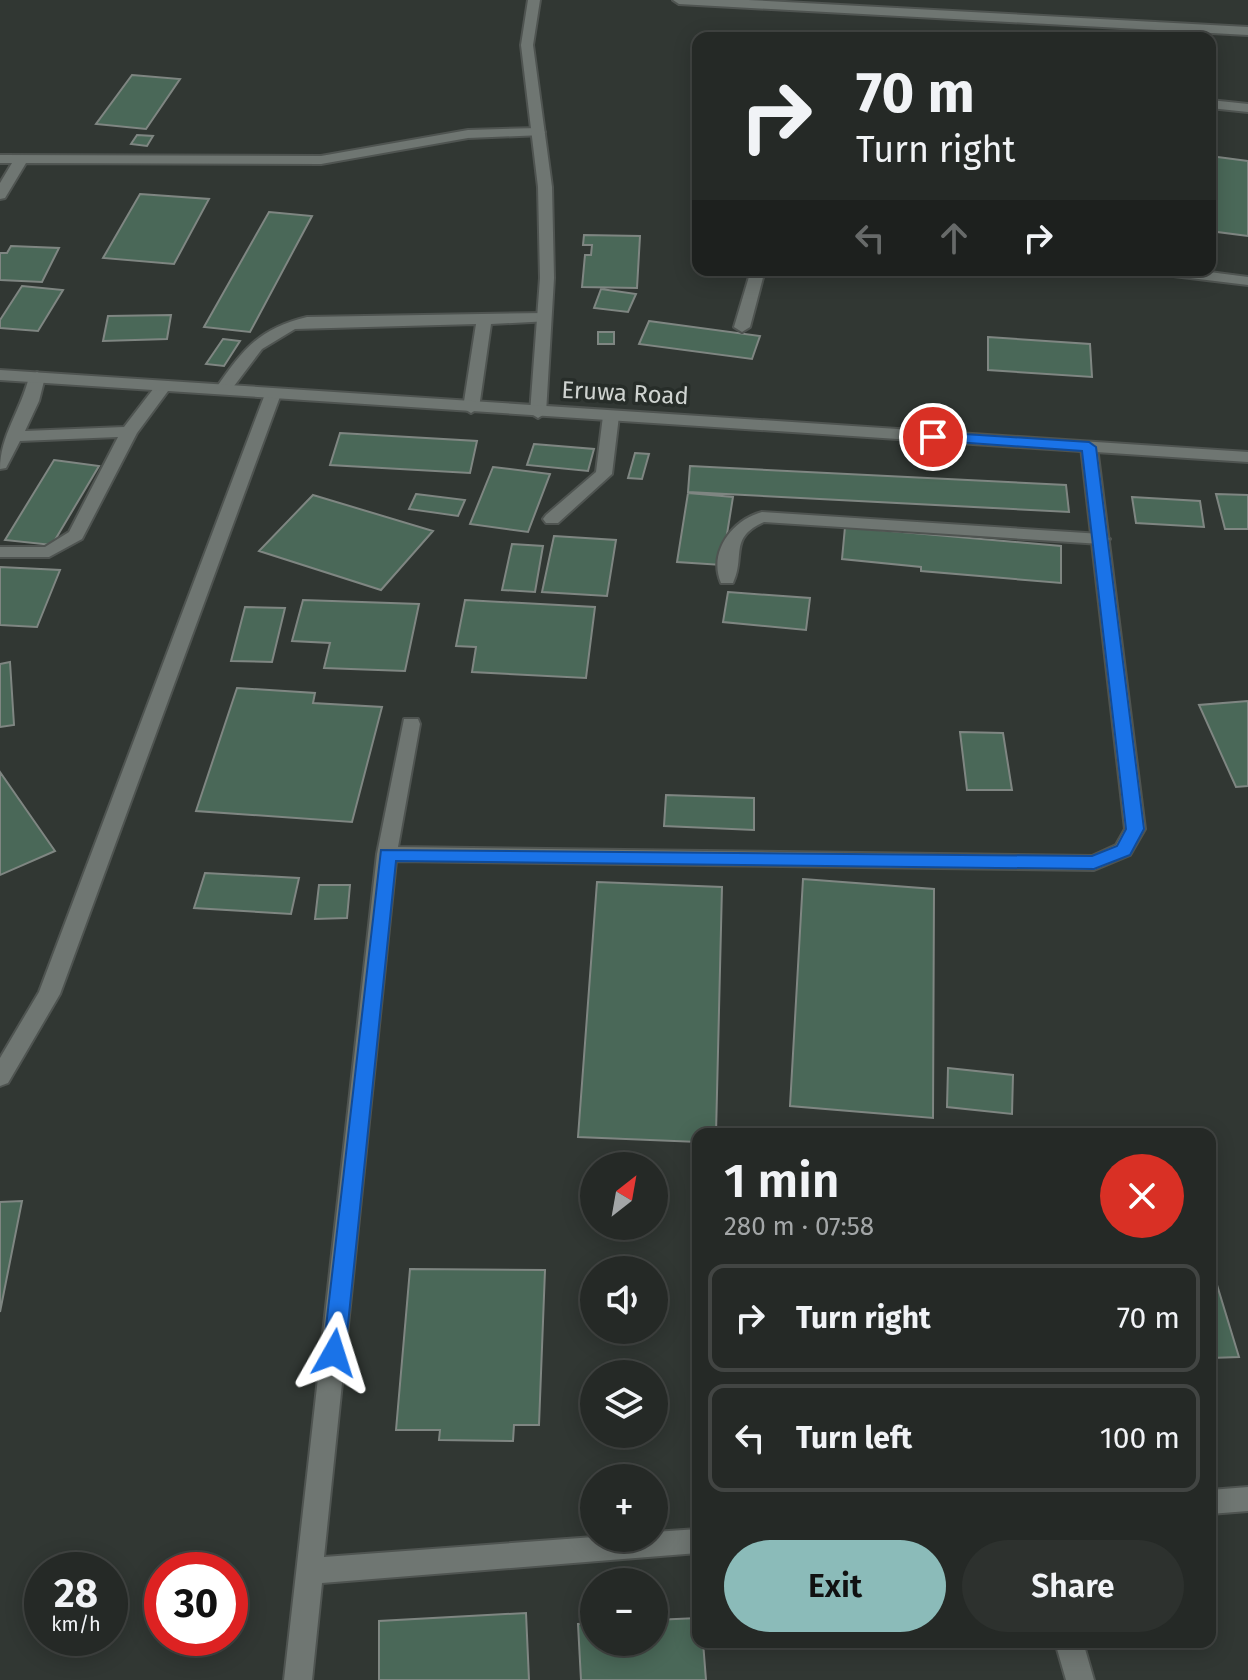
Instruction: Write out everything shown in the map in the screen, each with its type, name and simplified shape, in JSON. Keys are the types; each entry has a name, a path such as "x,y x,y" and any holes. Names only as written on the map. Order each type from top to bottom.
{"street":[{"path":"534,0 527,45 545,187 545,318 538,413"},
{"path":"679,0 1248,31"},
{"path":"1216,105 1248,108"},
{"path":"0,159 321,160 468,134 538,132"},
{"path":"0,195 22,159"},
{"path":"742,327 756,276"},
{"path":"1207,276 1248,281"},
{"path":"222,391 262,338 280,326 307,322 545,318"},
{"path":"471,408 484,319"},
{"name":"Eruwa Road","path":"0,375 538,413 1248,457"},
{"path":"0,464 31,401 37,377"},
{"path":"0,552 49,552 76,535 129,432 163,387"},
{"path":"0,1077 49,994 273,394"},
{"path":"552,519 604,474 611,416"},
{"path":"13,436 129,432"},
{"path":"387,854 1094,863 1123,850 1135,829 1089,447"},
{"path":"727,579 732,537 742,524 762,517 1101,539"},
{"path":"298,1680 387,854 411,724"},
{"path":"1216,1502 1248,1499"},
{"path":"311,1571 692,1541"},
{"path":"1071,1648 1080,1680"}],"building":[{"path":"132,75 180,79 146,129 96,124"},
{"path":"137,135 153,136 147,146 131,144"},
{"path":"1216,157 1248,161 1248,236 1216,232"},
{"path":"140,194 209,199 174,264 103,258"},
{"path":"269,212 312,216 250,332 204,327"},
{"path":"584,235 640,236 637,288 582,287 585,255 591,255 592,245 583,245"},
{"path":"11,246 59,248 42,282 0,280 0,253 7,253"},
{"path":"22,286 63,290 38,331 0,328 0,320"},
{"path":"601,289 636,294 628,312 594,308"},
{"path":"171,315 167,339 103,341 108,316"},
{"path":"649,321 760,336 752,359 639,344"},
{"path":"598,332 614,332 614,344 598,344"},
{"path":"988,337 1090,344 1092,377 988,370"},
{"path":"223,339 240,341 224,366 206,364"},
{"path":"340,433 477,441 470,473 330,465"},
{"path":"534,444 594,449 588,471 527,465"},
{"path":"635,453 649,454 642,479 628,478"},
{"path":"54,460 99,466 52,545 5,540"},
{"path":"690,466 1066,485 1069,512 688,492"},
{"path":"493,467 550,474 528,532 470,524"},
{"path":"688,493 733,497 722,565 677,562"},
{"path":"416,494 465,500 458,516 409,509"},
{"path":"1216,494 1248,495 1248,529 1225,529"},
{"path":"313,495 433,531 381,590 259,551"},
{"path":"1132,497 1200,501 1204,527 1136,523"},
{"path":"845,527 1061,546 1061,583 921,571 921,567 842,559"},
{"path":"554,536 616,540 607,596 542,592"},
{"path":"512,544 543,546 535,592 502,590"},
{"path":"0,567 60,570 37,627 0,625"},
{"path":"728,592 810,598 806,630 723,622"},
{"path":"303,600 419,604 405,671 324,668 330,643 292,641"},
{"path":"465,600 595,607 586,678 472,672 476,647 456,646"},
{"path":"245,607 285,608 272,662 231,661"},
{"path":"10,662 14,725 0,727 0,664"},
{"path":"237,688 315,693 313,703 382,707 352,822 196,811"},
{"path":"1248,701 1248,786 1236,787 1199,705"},
{"path":"960,732 1003,733 1012,790 967,790"},
{"path":"0,772 55,851 0,875"},
{"path":"666,795 754,798 754,830 664,826"},
{"path":"205,873 299,878 291,914 194,908"},
{"path":"803,879 934,889 933,1118 790,1106"},
{"path":"597,882 722,887 716,1128 692,1128 692,1142 578,1137"},
{"path":"319,885 350,885 347,918 315,919"},
{"path":"948,1068 1013,1075 1012,1114 947,1107"},
{"path":"22,1201 0,1312 0,1202"},
{"path":"410,1269 545,1270 539,1425 514,1425 513,1441 439,1440 440,1430 396,1430"},
{"path":"1216,1282 1239,1357 1216,1358"},
{"path":"526,1613 529,1680 379,1680 379,1621"},
{"path":"692,1618 692,1648 703,1648 706,1680 581,1680 578,1624 580,1656 668,1656 668,1619"}],"route":[{"path":"334,1353 387,854 1094,863 1123,850 1135,829 1089,447 933,437"}]}
